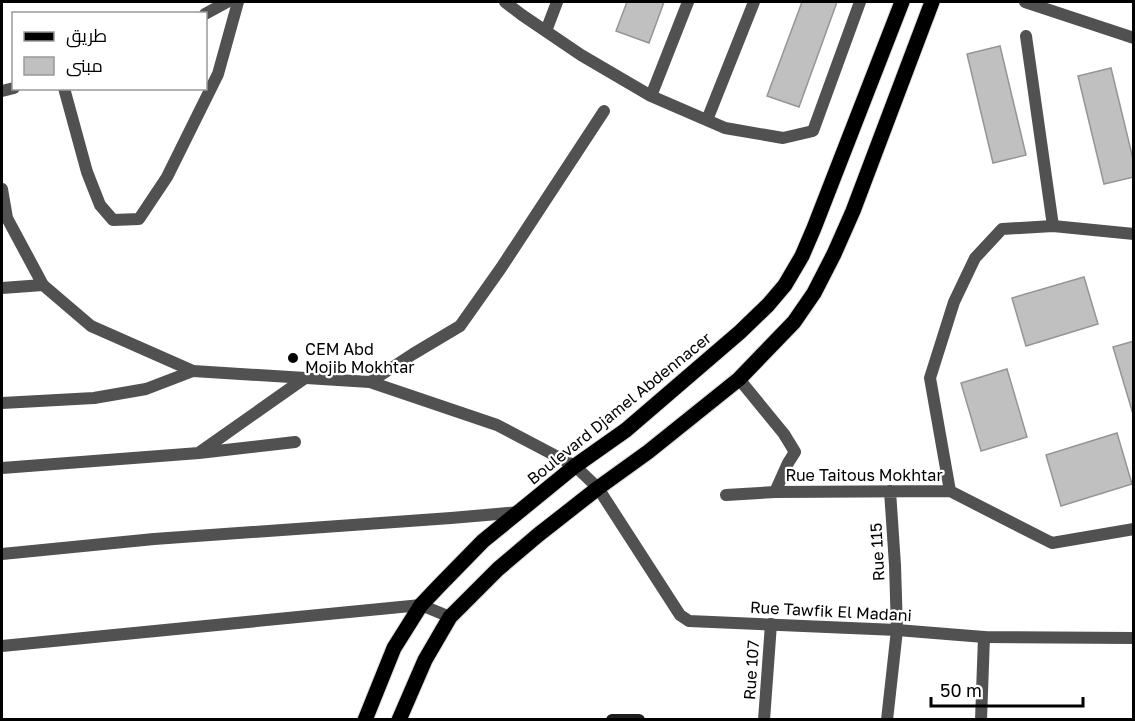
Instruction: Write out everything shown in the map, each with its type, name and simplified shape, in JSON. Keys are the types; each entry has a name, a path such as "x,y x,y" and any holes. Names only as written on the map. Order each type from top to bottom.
{"main road":[{"name":"Boulevard Djamel Abdennacer","path":"365,720 394,648 421,605 483,541 575,466 626,430 731,340 768,305 785,285 802,256 814,228 902,2"},
{"path":"399,720 425,660 450,617 498,569 538,534 740,380 794,322 814,292 853,211 932,2"},
{"path":"612,720 654,720"}],"street":[{"path":"208,8 227,2"},
{"path":"65,90 87,172 100,205 113,220 139,219 167,177 218,74 238,2"},
{"path":"505,2 581,55 651,96 725,128 783,138 813,131 860,2"},
{"path":"546,31 557,2"},
{"path":"651,96 688,2"},
{"path":"707,120 754,2"},
{"path":"1025,2 1134,38"},
{"path":"1026,36 1053,226"},
{"path":"370,382 460,326 604,111"},
{"path":"2,189 7,218 44,285 91,326 193,371"},
{"path":"950,491 930,378 954,302 975,258 1002,229 1053,226 1134,234"},
{"path":"2,288 44,285"},
{"path":"2,403 94,398 146,389 193,371"},
{"name":"Rue Tawfik El Madani","path":"193,371 370,382 497,425 575,466 598,488 680,615 689,621 897,630 984,637 1134,638"},
{"path":"199,453 305,378"},
{"path":"740,380 784,434 795,452 775,492"},
{"path":"2,468 199,453 295,442"},
{"name":"Rue 115","path":"887,720 897,630 890,491"},
{"name":"Rue Taitous Mokhtar","path":"726,495 775,492 950,491 1052,543 1134,529"},
{"path":"2,554 154,539 519,512"},
{"path":"2,646 421,605 450,617"},
{"name":"Rue 107","path":"764,720 771,624"},
{"path":"981,720 984,637"}],"building":[{"path":"627,2 664,2 649,43 616,31"},
{"path":"802,2 837,2 799,107 767,96"},
{"path":"1000,46 1026,155 993,163 967,54"},
{"path":"1111,68 1134,163 1134,177 1104,184 1078,76"},
{"path":"1084,277 1098,324 1026,346 1012,298"},
{"path":"1134,341 1134,414 1133,414 1113,347"},
{"path":"1007,369 1027,437 981,451 961,383"},
{"path":"1117,433 1132,484 1061,506 1046,455"}],"place":[{"name":"CEM Abd Mojib Mokhtar","path":"293,358"}]}
